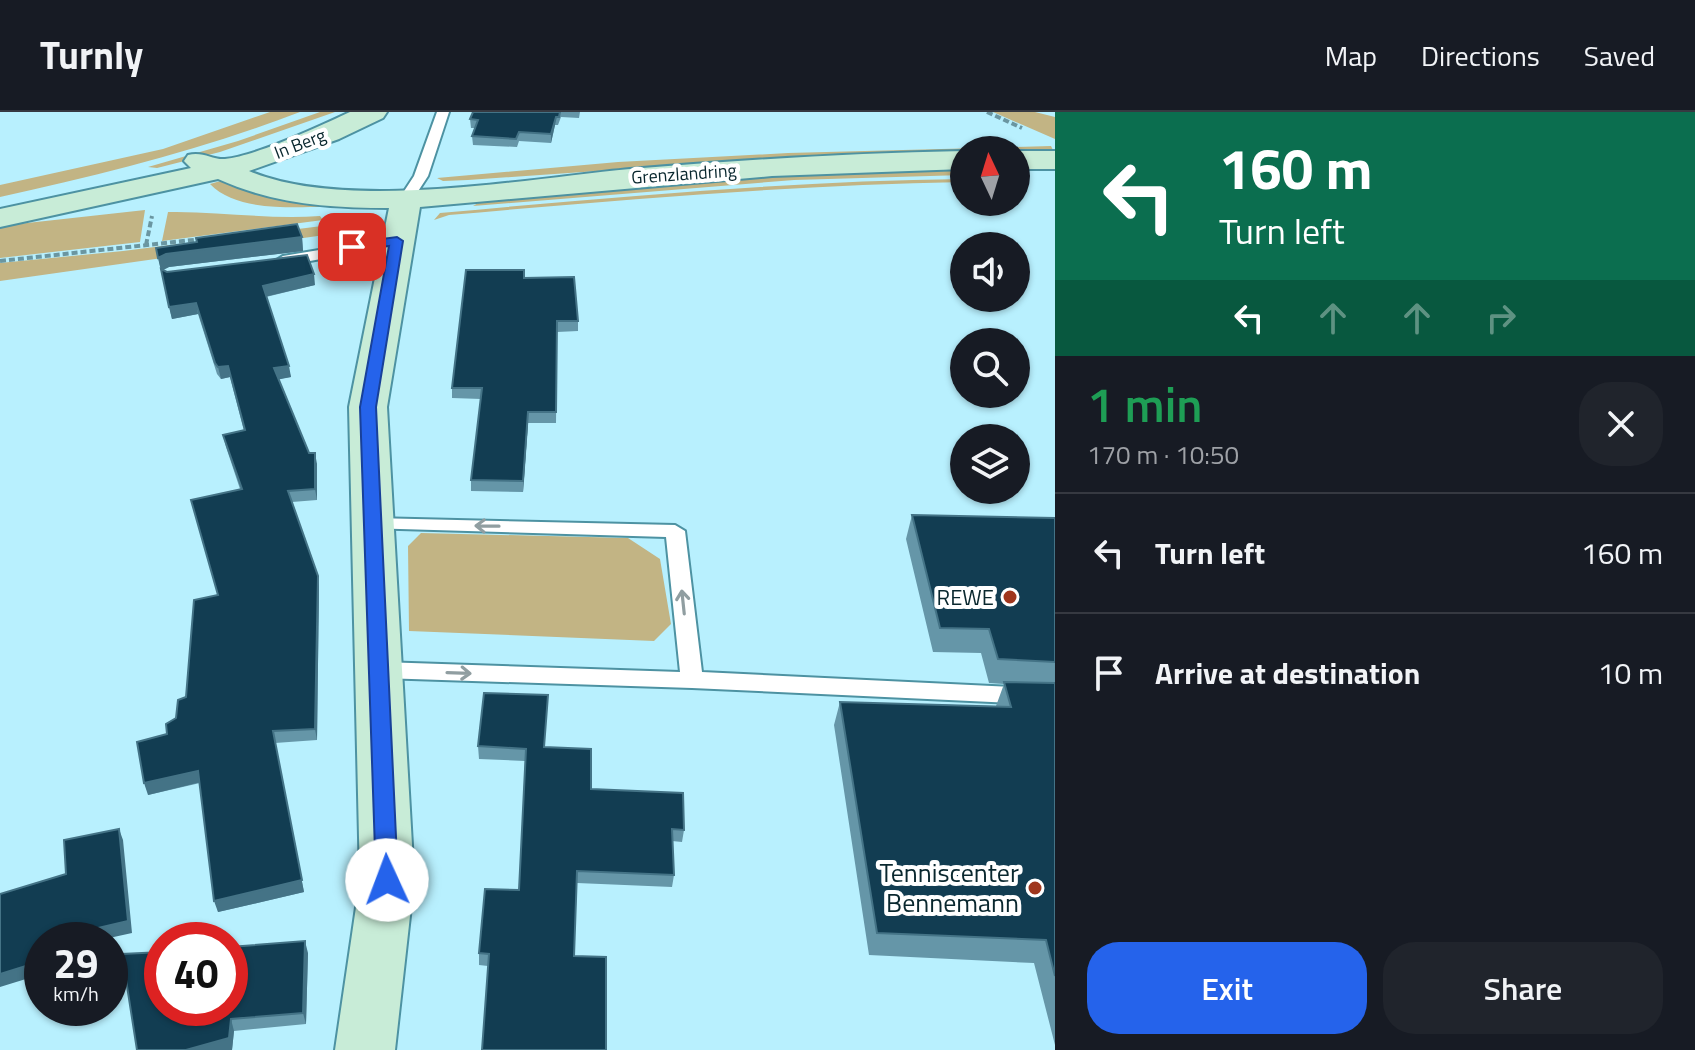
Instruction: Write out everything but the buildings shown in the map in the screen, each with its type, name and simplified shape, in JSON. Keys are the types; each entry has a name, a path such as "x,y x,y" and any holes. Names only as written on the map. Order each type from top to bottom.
{"main road":[{"name":"In Berg","path":"211,185 280,136 344,112"},
{"name":"In Berg","path":"211,185 373,112"},
{"path":"1030,160 1055,160"},
{"name":"Grenzlandring","path":"0,206 211,185 263,211 311,213 375,206 401,220 778,167 950,161"},
{"path":"0,218 155,202 211,185"},
{"path":"365,1050 387,880 381,670 368,407 401,220"}],"lane":[{"path":"272,263 401,220 421,176 443,112"},
{"path":"373,524 675,531 692,680"},
{"path":"381,670 692,680 1055,697"}],"path":[{"path":"0,261 215,237"}],"shaded area":[{"path":"270,112 300,112 152,160 0,197 0,185 163,149"},
{"path":"320,112 335,112 220,152 157,168 148,167 238,141"},
{"path":"993,112 1035,112 1055,117 1055,139"},
{"path":"1051,146 1053,150 1030,152 1030,147"},
{"path":"950,149 950,154 726,162 468,180 443,181 437,178 618,162"},
{"path":"950,169 950,175 794,180 473,206 480,202 812,173"},
{"path":"950,179 950,182 835,186 642,199 449,215 434,220 440,213 833,183"},
{"path":"224,180 324,200 322,207 248,203 221,193 210,184"},
{"path":"145,210 140,242 0,258 0,226"},
{"path":"168,212 320,216 323,220 162,241"},
{"path":"364,223 367,229 0,281 0,263"},
{"path":"421,533 628,538 660,559 671,624 654,641 409,631 408,546"}],"place":[{"name":"REWE","path":"1010,597"},
{"name":"Tenniscenter Bennemann","path":"1035,888"}],"route":[{"path":"352,247 397,241 368,407 381,670 387,880"}]}
